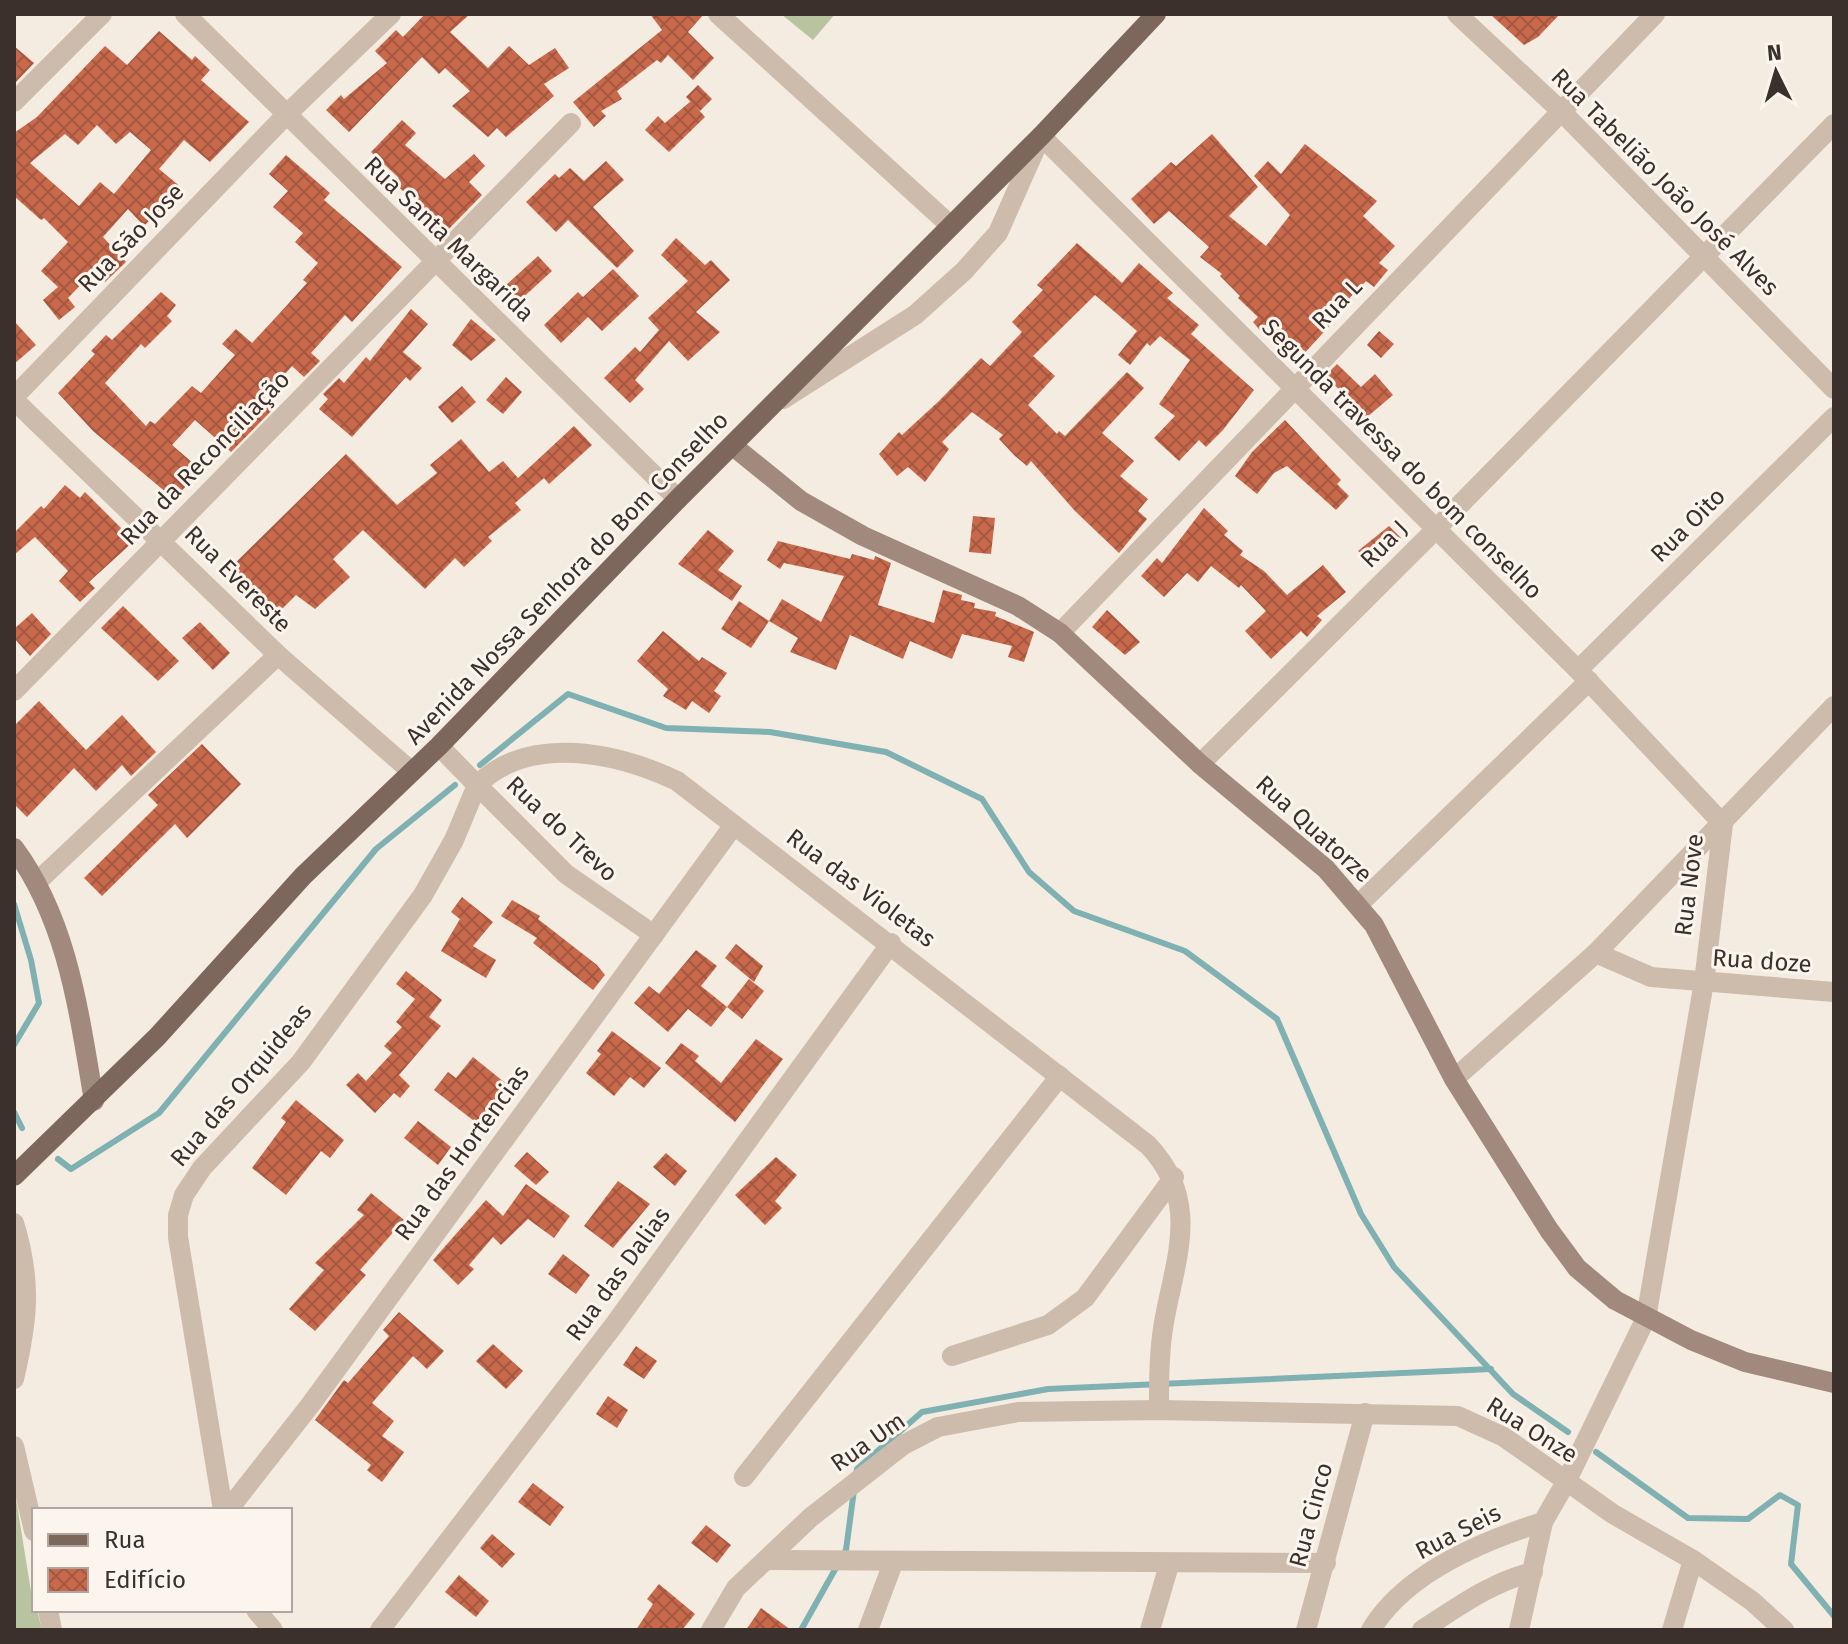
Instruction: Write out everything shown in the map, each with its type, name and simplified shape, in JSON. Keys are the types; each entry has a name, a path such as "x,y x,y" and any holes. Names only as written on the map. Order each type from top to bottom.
{"main road":[{"name":"Avenida Nossa Senhora do Bom Conselho","path":"14,1176 157,1037 303,876 439,746 678,499 1041,136 1156,14"}],"street":[{"path":"14,102 102,14"},
{"name":"Rua Santa Margarida","path":"185,14 433,262 678,499"},
{"name":"Rua São Jose","path":"14,398 286,115 391,14"},
{"path":"718,14 951,226"},
{"name":"Rua Tabelião João José Alves","path":"1457,14 1560,110 1834,389"},
{"name":"Rua L","path":"1060,633 1293,387 1655,14"},
{"name":"Rua da Reconciliação","path":"14,691 571,123"},
{"name":"Rua J","path":"1200,764 1834,124"},
{"path":"775,404 915,315 964,271 998,233 1041,136"},
{"name":"Segunda travessa do bom conselho","path":"1041,136 1584,676 1723,824"},
{"name":"Rua Evereste","path":"14,398 278,655 412,772"},
{"name":"Rua Oito","path":"1359,904 1834,417"},
{"name":"Rua Quatorze","path":"733,446 801,501 863,536 1018,606 1060,633 1200,764 1326,869 1359,904 1395,962 1454,1079 1549,1230 1577,1268 1615,1300 1646,1318 1745,1362 1834,1383"},
{"path":"38,881 278,655"},
{"path":"1723,824 1834,706"},
{"path":"439,746 477,785"},
{"name":"Rua das Violetas","path":"477,785 492,770 514,760 557,754 618,758 677,781 891,943 1148,1145 1174,1177"},
{"name":"Rua do Trevo","path":"477,785 566,874 595,898 654,935"},
{"name":"Rua das Orquideas","path":"225,1508 178,1237 178,1215 184,1195 202,1168 301,1062 423,895 454,840 477,785"},
{"name":"Rua Nove","path":"1454,1079 1596,953 1723,824"},
{"name":"Rua Nove","path":"1566,1482 1646,1318 1704,982 1723,824"},
{"name":"Rua das Hortencias","path":"227,1508 321,1391 734,825"},
{"path":"14,848 38,881 66,957 94,1101"},
{"name":"Rua das Dalias","path":"380,1630 614,1325 891,943"},
{"name":"Rua doze","path":"1596,953 1651,977 1834,992"},
{"path":"744,1477 1060,1076"},
{"path":"952,1356 1048,1325 1085,1298 1174,1177"},
{"path":"1159,1410 1164,1323 1179,1257 1180,1229 1174,1177"},
{"path":"14,1223 26,1263 27,1289 14,1379"},
{"name":"Rua Onze","path":"1159,1410 1458,1416 1504,1437 1566,1482 1693,1560 1752,1601 1784,1630"},
{"name":"Rua Um","path":"711,1630 736,1588 766,1560 852,1484 903,1445 938,1427 977,1417 1018,1412 1159,1410"},
{"name":"Rua Cinco","path":"1306,1630 1365,1413"},
{"path":"14,1446 32,1522"},
{"path":"1519,1630 1543,1522 1566,1482"},
{"name":"Rua Seis","path":"1371,1630 1380,1614 1409,1587 1499,1536 1543,1522"},
{"path":"766,1560 893,1563 1100,1560 1169,1565 1326,1563"},
{"path":"1672,1630 1693,1560"},
{"path":"868,1630 893,1563"},
{"path":"1150,1630 1169,1565"},
{"path":"1422,1630 1510,1578 1533,1572"},
{"path":"258,1612 273,1630"}],"green space":[{"path":"781,14 835,14 813,40"},
{"path":"14,1486 32,1612 38,1612 42,1630 14,1630"}],"building":[{"path":"425,14 470,14 450,32 488,68 509,46 529,65 555,48 569,68 544,84 554,96 506,137 497,128 488,137 452,106 470,91 445,68 439,74 422,57 349,132 326,110 341,95 344,99 387,63 375,51 396,30 403,37"},
{"path":"650,14 704,14 688,32 714,58 693,80 668,55 661,63 657,60 617,91 622,99 601,111 606,116 594,127 573,102 662,30"},
{"path":"1490,14 1560,14 1538,37 1524,45"},
{"path":"159,31 192,60 195,56 210,70 201,80 249,122 210,162 184,140 159,169 182,188 144,226 128,209 103,237 126,262 105,282 94,271 68,298 75,307 59,320 43,300 58,287 41,271 68,242 44,218 41,220 14,196 14,133 37,117 105,46 127,65","holes":["97,125 116,144 130,132 151,150 114,194 100,182 79,206 30,163 65,134 78,145"]},
{"path":"14,46 34,63 14,84"},
{"path":"698,85 712,99 700,111 686,97"},
{"path":"691,101 705,117 669,152 645,130 658,116 665,123"},
{"path":"402,120 416,133 405,145 445,179 474,154 485,166 469,182 482,195 439,239 415,217 423,208 395,184 399,178 371,152"},
{"path":"1212,134 1258,187 1229,216 1266,246 1290,215 1254,176 1268,161 1281,174 1305,144 1377,201 1363,216 1395,246 1379,263 1388,270 1374,287 1366,281 1331,317 1335,320 1300,358 1269,330 1264,335 1253,322 1258,317 1238,298 1240,296 1220,276 1222,274 1200,257 1209,247 1169,211 1154,224 1131,199 1171,162 1176,166"},
{"path":"286,155 330,193 324,200 402,267 352,322 345,315 311,353 320,361 304,377 292,366 263,399 274,408 231,452 195,420 172,445 201,470 174,499 93,431 58,393 95,354 91,351 106,335 112,340 161,292 176,305 167,316 172,321 145,348 141,344 105,383 146,426 150,421 155,424 192,386 201,393 235,355 222,344 236,329 252,343 307,283 303,280 318,263 295,242 303,233 273,207 288,191 269,174"},
{"path":"606,161 624,180 593,207 634,251 617,268 568,220 556,232 526,202 555,174 559,178 570,168 584,181"},
{"path":"676,238 705,265 711,260 730,280 696,312 720,332 688,361 669,341 635,380 644,389 630,403 604,378 635,347 640,352 659,330 648,318 688,281 661,255"},
{"path":"1077,243 1122,283 1139,263 1173,293 1167,298 1199,325 1191,334 1254,390 1206,447 1199,440 1179,461 1154,438 1175,416 1159,404 1190,360 1160,336 1150,346 1147,343 1130,365 1118,355 1137,331 1095,295 1033,356 1055,376 1028,405 1057,434 1059,431 1065,436 1127,372 1144,388 1102,433 1134,461 1120,476 1148,499 1138,511 1147,519 1119,553 1075,511 1031,461 1027,466 999,439 1003,435 972,412 942,442 949,449 925,482 908,467 897,476 879,454 899,432 902,435 939,401 981,358 990,366 1022,332 1012,322 1043,290 1037,285"},
{"path":"538,256 552,271 518,302 504,287"},
{"path":"613,269 639,296 602,331 588,317 561,343 544,325 578,292 583,297"},
{"path":"411,309 428,324 403,352 422,368 410,381 406,377 352,437 319,409 328,399 323,394 339,378 344,383 366,357 370,361"},
{"path":"471,319 496,340 471,361 452,345"},
{"path":"14,321 36,345 14,364"},
{"path":"1379,331 1394,344 1381,358 1367,345"},
{"path":"1337,364 1361,387 1375,374 1393,395 1360,423 1343,402 1348,398 1325,376"},
{"path":"506,377 522,392 503,414 486,400"},
{"path":"462,386 476,402 452,423 438,407"},
{"path":"1285,420 1341,480 1337,484 1349,496 1336,510 1287,466 1274,473 1257,494 1235,476 1252,452"},
{"path":"574,426 592,445 549,484 544,478 515,503 521,510 488,537 492,541 464,567 455,558 425,589 363,530 333,559 350,577 315,609 296,595 271,620 225,573 346,454 397,505 437,473 430,465 461,439 489,472 503,461 518,478"},
{"path":"65,485 80,498 85,492 134,541 89,582 95,588 80,602 59,581 68,571 35,537 14,555 14,533 41,506 44,509"},
{"path":"1204,508 1228,531 1224,535 1243,551 1240,555 1264,571 1287,595 1323,565 1346,592 1317,616 1322,620 1307,637 1301,631 1271,659 1245,631 1266,611 1241,585 1239,588 1211,566 1198,582 1187,573 1164,597 1141,576 1157,558 1162,563"},
{"path":"973,516 995,518 991,554 969,552"},
{"path":"1389,526 1401,538 1372,563 1358,551"},
{"path":"708,530 734,551 718,570 742,586 732,601 678,564"},
{"path":"778,541 850,559 852,554 874,560 875,556 891,563 878,605 934,623 943,590 962,595 961,600 975,603 974,608 996,612 995,616 1034,632 1024,662 1008,657 1012,646 962,634 952,659 910,641 903,659 850,635 836,670 790,652 798,638 769,621 782,599 821,622 844,576 784,563 780,569 767,560"},
{"path":"739,601 769,621 751,648 721,629"},
{"path":"123,606 179,661 158,681 101,628"},
{"path":"1107,610 1140,642 1125,655 1092,627"},
{"path":"32,613 51,634 30,656 14,638 14,629"},
{"path":"200,622 230,653 213,670 182,638"},
{"path":"663,631 699,661 702,657 727,673 714,691 721,696 709,713 692,701 686,710 663,696 668,689 637,661"},
{"path":"39,701 86,750 122,715 156,752 131,776 122,765 96,791 74,768 27,817 14,804 14,726"},
{"path":"202,744 241,784 187,838 175,824 102,896 84,878 158,805 148,795"},
{"path":"462,897 493,922 473,946 496,960 486,978 441,951 460,919 451,912"},
{"path":"512,900 540,916 538,919 597,965 605,975 593,990 533,943 537,938 501,916"},
{"path":"736,944 763,966 754,982 725,958"},
{"path":"696,950 717,966 701,986 727,1007 711,1027 688,1009 668,1032 634,1003 649,986 659,994"},
{"path":"406,971 442,1000 429,1017 441,1026 399,1075 410,1086 400,1098 394,1093 375,1113 346,1085 358,1073 366,1081 392,1053 384,1046 402,1027 396,1022 415,999 396,984"},
{"path":"749,979 764,991 742,1019 727,1007"},
{"path":"612,1031 661,1068 644,1088 630,1077 614,1096 586,1073 601,1054 597,1051"},
{"path":"756,1039 783,1059 735,1122 665,1063 681,1043 699,1056 695,1061 721,1083"},
{"path":"473,1057 509,1086 478,1124 434,1090 448,1072 456,1078"},
{"path":"296,1100 344,1140 330,1158 321,1151 286,1195 252,1168 286,1122 281,1118"},
{"path":"418,1121 451,1147 438,1165 404,1138"},
{"path":"527,1152 549,1172 536,1185 514,1166"},
{"path":"666,1153 687,1171 675,1186 653,1167"},
{"path":"776,1157 797,1175 775,1201 782,1208 765,1225 735,1195"},
{"path":"618,1181 650,1204 613,1248 584,1226"},
{"path":"526,1184 570,1216 554,1238 528,1219 501,1245 493,1237 469,1265 474,1269 458,1285 433,1260 486,1200 503,1216"},
{"path":"371,1193 404,1220 360,1270 366,1275 315,1331 289,1309 324,1270 315,1263 364,1215 357,1210"},
{"path":"563,1254 590,1275 576,1294 548,1274"},
{"path":"399,1312 444,1351 427,1369 413,1356 372,1403 394,1421 382,1436 404,1452 382,1482 367,1470 371,1465 315,1420 344,1380 348,1383 389,1336 383,1330"},
{"path":"493,1344 523,1371 506,1389 476,1361"},
{"path":"636,1346 657,1361 644,1379 623,1365"},
{"path":"608,1396 628,1410 617,1428 596,1414"},
{"path":"533,1483 564,1507 550,1526 518,1502"},
{"path":"706,1525 731,1545 717,1563 691,1543"},
{"path":"492,1534 515,1554 502,1568 480,1548"},
{"path":"459,1575 489,1601 476,1617 445,1592"},
{"path":"659,1584 695,1614 682,1630 636,1630 653,1604 647,1599"},
{"path":"761,1608 791,1630 746,1630"}],"waterway":[{"path":"480,765 568,694 666,728 770,732 886,752 982,799 1029,872 1074,911 1185,951 1277,1019 1361,1214 1394,1267 1513,1394 1568,1432"},
{"path":"58,1159 71,1169 159,1113 376,849 455,785"},
{"path":"14,904 31,960 39,1003 14,1045"},
{"path":"14,1112 22,1128"},
{"path":"856,1475 857,1469 922,1412 1048,1389 1491,1369"},
{"path":"1596,1452 1688,1518 1748,1519 1780,1495 1798,1505 1791,1564 1834,1616"},
{"path":"801,1630 846,1550 854,1490"}]}
